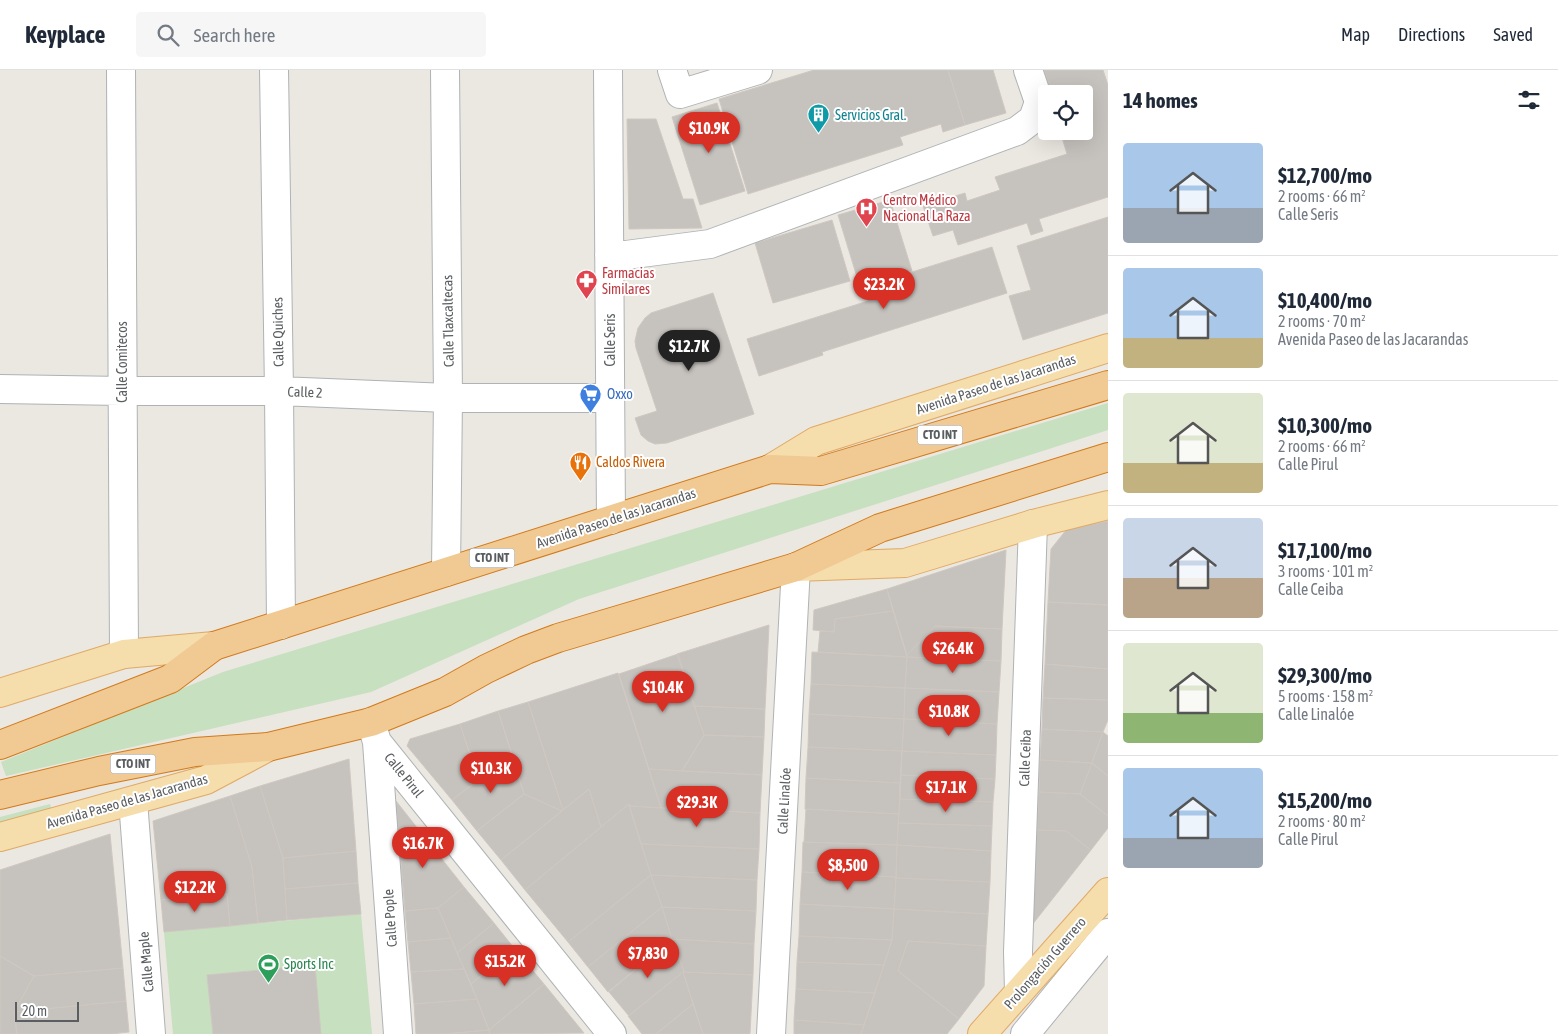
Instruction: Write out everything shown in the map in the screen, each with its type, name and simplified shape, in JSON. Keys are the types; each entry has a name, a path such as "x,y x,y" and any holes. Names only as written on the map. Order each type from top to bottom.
{"highway":[{"name":"CTO INT","path":"770,470 821,470 1108,386"},
{"name":"CTO INT","path":"796,567 880,528 1108,458"},
{"name":"Avenida Paseo de las Jacarandas","path":"214,646 770,470"},
{"name":"Avenida Paseo de las Jacarandas","path":"268,747 374,732 486,669 526,650 558,638 796,567"},
{"name":"CTO INT","path":"0,745 170,679 214,646"},
{"name":"CTO INT","path":"0,795 99,770 195,752 268,747"}],"main road":[{"name":"Avenida Paseo de las Jacarandas","path":"770,470 816,441 1108,348"},
{"name":"Avenida Paseo de las Jacarandas","path":"796,567 905,563 1033,524 1108,505"},
{"name":"Avenida Paseo de las Jacarandas","path":"0,694 124,654 214,646"},
{"name":"Avenida Paseo de las Jacarandas","path":"0,837 206,780 268,747"},
{"name":"Prolongación Guerrero","path":"982,1034 1108,892"}],"street":[{"name":"Calle Comitecos","path":"121,70 124,654"},
{"name":"Calle Quiches","path":"274,70 281,624"},
{"name":"Calle Tlaxcaltecas","path":"445,70 448,398 446,572"},
{"name":"Calle Seris","path":"608,70 611,520"},
{"path":"672,70 680,94 758,70"},
{"path":"609,255 626,255 710,244 1017,131 1033,119 1039,102 1028,70"},
{"name":"Calle 2","path":"0,388 122,391 279,391 448,398 610,398"},
{"name":"Calle Ceiba","path":"1019,992 1018,952 1033,524"},
{"name":"Calle Linalóe","path":"771,1034 796,567"},
{"name":"Calle Pople","path":"374,732 398,1034"},
{"name":"Calle Pirul","path":"374,732 612,1034"},
{"name":"Calle Maple","path":"133,801 151,1034"},
{"path":"1025,1034 1108,932"}],"green space":[{"path":"1108,403 1108,430 579,599 371,692 6,776 1,762 223,672"},
{"path":"50,804 52,811 0,825 0,817"},
{"name":"Sports Inc","path":"361,914 372,1034 173,1034 164,932"}],"building":[{"name":"Servicios Gral.","path":"814,70 948,70 965,125 943,132 941,124 900,137 903,145 748,194 719,99"},
{"path":"948,70 993,70 1006,113 965,125"},
{"path":"1044,70 1103,70 1108,85 1108,197 1039,219 1043,231 1031,235 1027,223 958,245 953,230 933,236 923,206 965,193 967,201 1000,190 995,177 1067,154 1063,140 1093,140 1093,85 1049,85"},
{"path":"717,103 745,191 700,205 672,117"},
{"path":"627,119 656,119 683,199 693,199 702,228 629,229"},
{"path":"890,200 912,271 860,287 838,215"},
{"path":"1108,217 1108,313 1023,340 1009,296 1031,290 1017,246"},
{"path":"832,220 850,281 773,303 755,243"},
{"path":"992,247 1007,293 822,352 823,355 759,376 747,339 868,301 864,287"},
{"path":"713,293 754,414 667,443 655,444 641,435 635,418 657,411 636,348 635,341 638,328 651,313"},
{"path":"1108,521 1108,605 1048,602 1051,549 1067,529"},
{"path":"1006,550 1002,629 935,626 907,655 887,589"},
{"path":"887,589 893,611 835,619 834,632 813,630 814,610"},
{"path":"1048,602 1108,605 1108,669 1045,664"},
{"path":"893,611 907,657 818,652 820,631 834,632 835,619"},
{"path":"769,625 765,709 694,706 677,654"},
{"path":"935,626 1002,629 1001,661 907,657"},
{"path":"812,652 907,657 905,688 811,684"},
{"path":"678,654 704,735 682,771 649,769 619,674"},
{"path":"907,657 1001,661 999,692 905,688"},
{"path":"1045,664 1108,669 1108,700 1043,698"},
{"path":"618,673 661,808 629,806 629,804 601,827 589,789 563,810 528,702"},
{"path":"811,684 905,688 904,719 809,714"},
{"path":"905,688 999,692 997,724 904,719"},
{"path":"1043,698 1108,700 1108,720 1103,732 1042,729"},
{"path":"528,702 562,811 524,794 498,711"},
{"path":"694,706 765,709 764,737 704,735"},
{"path":"498,711 512,754 478,780 460,724"},
{"path":"809,714 904,719 902,751 808,747"},
{"path":"904,719 997,724 996,755 902,751"},
{"path":"460,724 478,780 452,800 407,746 410,739"},
{"path":"1042,729 1103,732 1092,763 1040,760"},
{"path":"1103,732 1108,736 1108,776 1092,763"},
{"path":"704,735 764,737 762,775 682,771"},
{"path":"808,747 902,751 900,783 806,778"},
{"path":"902,751 996,755 995,779 901,775"},
{"path":"512,754 524,794 477,831 452,800"},
{"path":"349,759 356,851 283,858 260,786"},
{"path":"1040,760 1092,763 1080,794 1039,792"},
{"path":"1092,763 1108,776 1108,816 1080,794"},
{"path":"649,769 762,775 760,813 661,808"},
{"path":"901,775 995,779 993,802 900,799"},
{"path":"806,778 900,783 899,814 805,809"},
{"path":"260,786 283,858 287,920 258,923 252,867 230,796"},
{"path":"589,789 601,827 525,890 501,860"},
{"path":"1039,792 1080,794 1108,816 1108,828 1091,850 1066,831 1037,830"},
{"path":"524,794 562,811 501,860 477,831"},
{"path":"230,796 252,867 258,923 230,926 227,894 161,900 153,821"},
{"path":"900,799 993,802 992,826 898,823"},
{"path":"396,801 464,887 438,908 405,911"},
{"path":"629,804 651,875 568,942 525,890"},
{"path":"629,806 760,813 759,849 641,844"},
{"path":"806,809 899,814 897,845 804,842"},
{"path":"898,823 992,826 991,851 897,845"},
{"path":"1037,830 1066,831 1091,850 1032,925"},
{"path":"110,834 123,968 34,976 0,956 0,870"},
{"path":"803,842 897,845 896,877 802,872"},
{"path":"641,844 759,849 757,880 651,875"},
{"path":"897,845 991,851 990,882 896,878"},
{"path":"356,851 358,883 285,889 283,858"},
{"path":"802,872 896,877 894,909 800,904"},
{"path":"651,875 662,907 588,967 568,942"},
{"path":"651,875 757,880 756,911 662,907"},
{"path":"896,878 990,882 988,914 894,909"},
{"path":"358,883 361,914 287,920 285,889"},
{"path":"464,887 494,923 457,953 438,908"},
{"path":"227,894 230,926 164,932 161,900"},
{"path":"800,904 894,909 892,940 799,936"},
{"path":"662,907 672,939 608,992 588,967"},
{"path":"662,907 756,911 754,944 672,939"},
{"path":"438,908 451,938 408,942 405,911"},
{"path":"894,909 988,914 986,946 908,941 898,971 959,1019 947,1034 861,1034 892,940"},
{"path":"494,923 514,948 471,984 457,953"},
{"path":"799,936 892,940 884,965 797,962"},
{"path":"451,938 464,969 411,972 408,942"},
{"path":"672,939 754,944 753,975 683,972"},
{"path":"672,939 684,971 629,1016 609,992"},
{"path":"908,941 986,946 984,986 959,1019 898,971"},
{"path":"514,948 544,984 489,1030 471,984"},
{"path":"0,956 34,976 14,1012 17,1034 0,1034"},
{"path":"797,962 884,965 875,993 796,989"},
{"path":"315,965 321,1034 213,1034 207,975"},
{"path":"123,968 126,1001 14,1012 34,976"},
{"path":"464,969 477,999 414,1004 411,972"},
{"path":"683,972 753,975 750,1034 703,1034"},
{"path":"683,972 693,1004 656,1034 642,1034 628,1016"},
{"path":"544,984 584,1033 490,1034 489,1030"},
{"path":"796,989 875,993 864,1025 794,1020"},
{"path":"477,999 489,1030 444,1034 416,1034 414,1004"},
{"path":"126,1001 129,1032 111,1034 17,1034 14,1012"},
{"path":"693,1004 703,1034 656,1034"},
{"path":"794,1020 864,1025 861,1034 794,1034"},
{"path":"489,1030 490,1034 444,1034"}],"place":[{"name":"Servicios Gral.","path":"819,134"},
{"name":"Centro Médico Nacional La Raza","path":"867,227"},
{"name":"Farmacias Similares","path":"586,300"},
{"name":"Oxxo","path":"591,413"},
{"name":"Caldos Rivera","path":"580,481"},
{"name":"Sports Inc","path":"268,983"}]}
